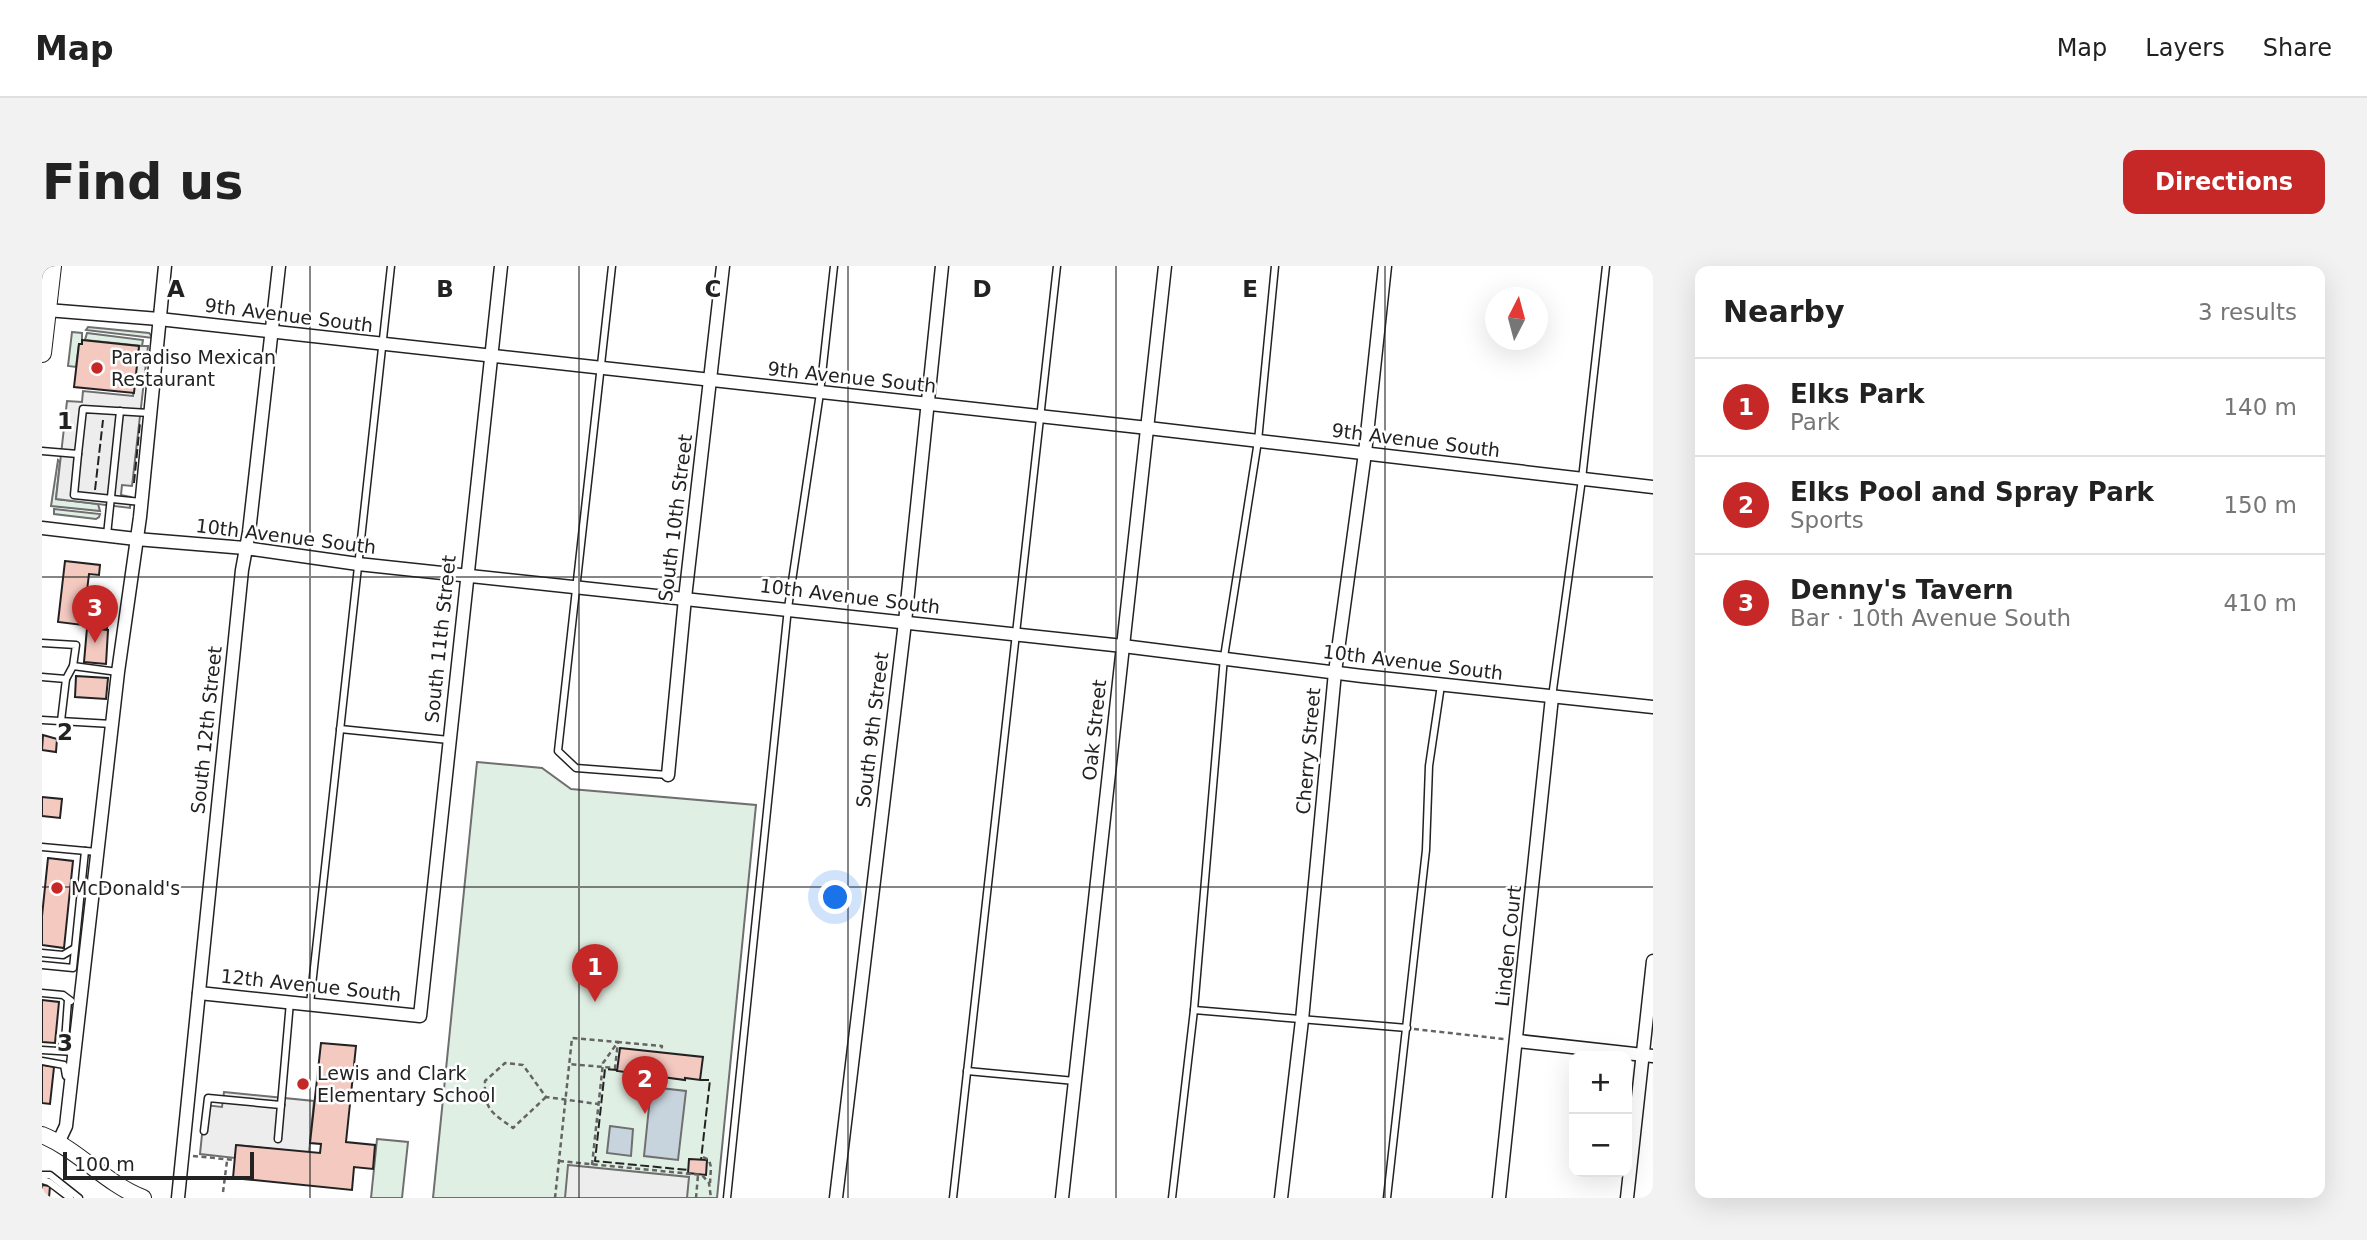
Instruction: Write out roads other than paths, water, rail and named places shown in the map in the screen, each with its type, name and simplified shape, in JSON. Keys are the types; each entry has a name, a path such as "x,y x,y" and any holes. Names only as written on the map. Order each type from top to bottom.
{"main road":[{"path":"42,353 52,266"}],"street":[{"path":"58,1143 66,1126 69,1096 67,1051 91,851 112,724 141,502 165,266"},
{"name":"South 12th Street","path":"178,1198 245,548 279,266"},
{"name":"South 11th Street","path":"419,1016 500,266"},
{"name":"South 10th Street","path":"668,775 685,598 723,266"},
{"name":"South 9th Street","path":"836,1198 905,622 942,266"},
{"name":"Oak Street","path":"1062,1198 1165,266"},
{"name":"Cherry Street","path":"1281,1198 1302,1020 1335,672 1365,453 1385,266"},
{"name":"9th Avenue South","path":"47,310 159,319 1148,428 1653,487"},
{"name":"10th Avenue South","path":"42,528 245,548 358,564 788,608 1224,657 1441,685 1653,707"},
{"name":"Linden Court","path":"1499,1198 1518,1041 1552,697"},
{"path":"1627,1198 1648,1055 1653,961"},
{"name":"12th Avenue South","path":"199,993 419,1016"},
{"path":"1518,1041 1648,1055"},
{"path":"42,1135 58,1143 118,1193 142,1198"}],"lane":[{"path":"310,1004 391,266"},
{"path":"612,266 558,751 576,768 668,775"},
{"path":"727,1198 788,608 820,393 834,266"},
{"path":"953,1198 1057,266"},
{"path":"1172,1198 1194,1010 1224,657 1258,441 1275,266"},
{"path":"1552,697 1582,478 1606,266"},
{"path":"141,502 74,495 83,409 149,414"},
{"path":"107,536 120,411"},
{"path":"42,451 78,454"},
{"path":"42,643 76,645 73,666 66,679 61,721"},
{"path":"73,666 118,672"},
{"path":"42,677 66,679"},
{"path":"1387,1198 1426,850 1429,766 1441,685"},
{"path":"42,720 112,724"},
{"path":"340,729 449,740"},
{"path":"42,847 91,851 73,968 42,965"},
{"path":"42,953 63,955 75,948"},
{"path":"42,993 63,995 74,1001"},
{"path":"278,1139 290,1002"},
{"path":"1194,1010 1407,1028"},
{"path":"42,1050 67,1051"},
{"path":"42,1061 64,1065 64,1089 69,1096"},
{"path":"967,1071 1075,1082"},
{"path":"204,1131 208,1098 281,1105"},
{"path":"42,1174 50,1175 79,1198"},
{"path":"42,1180 50,1182 70,1198"}],"place":[{"name":"Paradiso Mexican Restaurant","path":"97,368"},
{"name":"Denny's Tavern","path":"95,643"},
{"name":"McDonald's","path":"57,888"},
{"name":"Elks Park","path":"595,1002"},
{"name":"Lewis and Clark Elementary School","path":"303,1084"},
{"name":"Elks Pool and Spray Park","path":"645,1114"}]}
